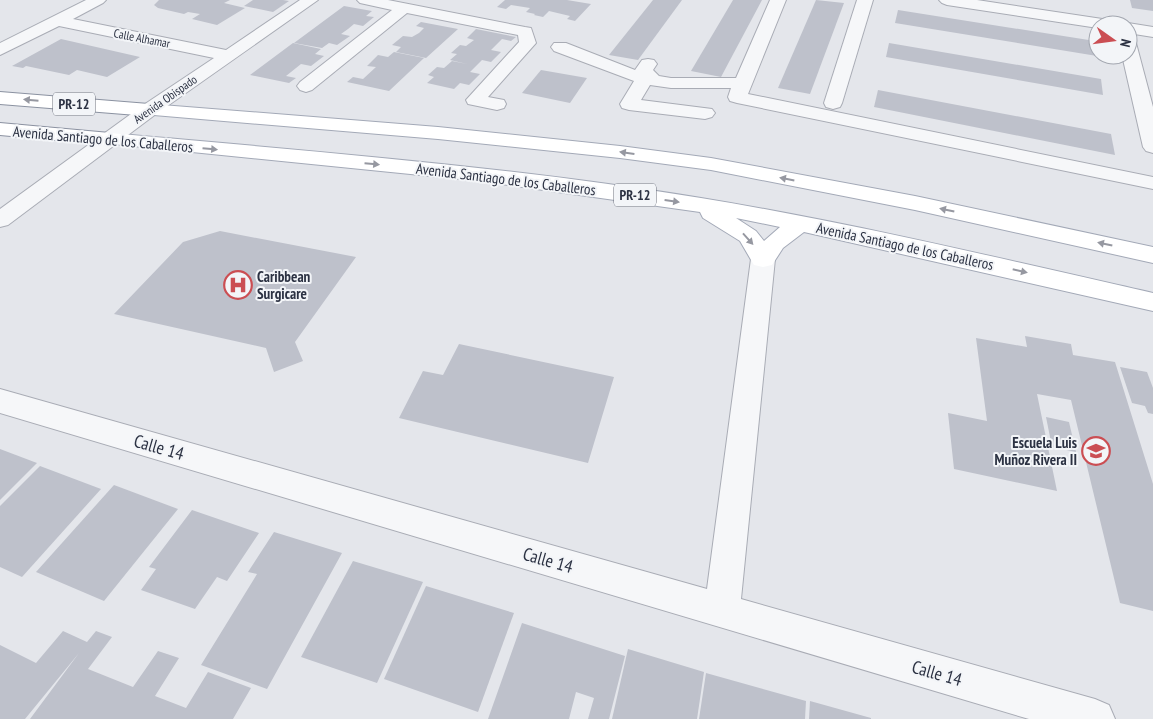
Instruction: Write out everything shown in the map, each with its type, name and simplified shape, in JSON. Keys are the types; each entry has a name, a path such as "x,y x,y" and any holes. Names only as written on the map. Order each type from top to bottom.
{"main road":[{"name":"PR-12","path":"0,98 438,132 711,164 915,203 1153,255"},
{"name":"Avenida Santiago de los Caballeros","path":"0,129 409,167 578,187 699,205 800,223 1153,302"},
{"path":"699,205 748,236 763,259 775,243 800,223"}],"street":[{"path":"0,50 98,0"},
{"name":"Avenida Obispado","path":"0,220 149,110 310,0"},
{"path":"366,0 525,32 528,43 475,100 497,104"},
{"path":"778,0 737,97 1153,183"},
{"path":"833,103 865,0"},
{"path":"947,0 1088,22"},
{"path":"306,86 404,8"},
{"name":"Calle Alhamar","path":"58,21 227,56"},
{"path":"1138,30 1153,32"},
{"path":"560,47 634,76 649,74 671,84 743,83"},
{"path":"1134,65 1149,115 1153,147"},
{"path":"649,74 629,104 705,113"},
{"path":"722,610 763,259"},
{"name":"Calle 14","path":"0,401 1096,719"}],"building":[{"path":"159,0 230,0 224,3 245,8 217,25 192,19 200,14 188,12 184,14 158,8 154,5"},
{"path":"253,0 289,1 273,12 244,6"},
{"path":"505,0 567,0 591,4 575,21 567,19 570,16 549,11 543,17 526,12 530,8 511,5 506,9 497,7"},
{"path":"653,0 682,0 638,60 609,55"},
{"path":"733,0 762,0 721,77 691,71"},
{"path":"816,0 844,3 810,94 778,88"},
{"path":"1130,0 1153,0 1153,11 1132,8"},
{"path":"344,6 372,11 366,16 374,17 363,26 354,24 341,34 350,36 337,45 329,43 322,48 294,43"},
{"path":"898,10 1088,40 1088,55 895,23"},
{"path":"421,22 458,29 426,58 396,52 401,47 392,45 403,36 412,37 419,33 424,28 416,26"},
{"path":"476,29 516,37 511,41 502,39 491,50 501,52 491,62 482,60 470,72 480,74 469,85 460,83 454,89 427,83 434,77 428,75 437,67 444,68 452,61 467,64 450,60 457,54 451,53 460,45 466,46 474,40 467,38"},
{"path":"61,39 140,57 107,77 77,70 69,75 26,66 23,68 12,66"},
{"path":"293,43 321,49 315,54 324,56 311,66 301,64 286,76 296,78 289,83 250,75"},
{"path":"889,43 1101,79 1103,95 886,57"},
{"path":"394,52 424,58 389,91 347,82 353,77 363,79 376,67 367,66 378,55 388,57"},
{"path":"541,70 587,78 570,103 522,93"},
{"path":"878,90 1111,134 1115,155 874,107"},
{"name":"Caribbean Surgicare","path":"220,231 356,257 295,342 303,361 274,372 266,348 114,314 183,242"},
{"path":"1025,336 1071,344 1073,355 1115,362 1153,484 1153,611 1120,603 1071,400 1037,394 1057,491 954,469 948,413 987,421 976,338 1027,347"},
{"path":"459,344 614,377 588,463 399,418 423,371 443,375"},
{"path":"1120,367 1147,372 1153,388 1153,414 1148,413 1145,406 1132,403"},
{"path":"1046,417 1069,422 1076,452 1052,447"},
{"path":"0,449 37,463 0,500"},
{"path":"40,466 101,489 22,577 0,567 0,506"},
{"path":"114,485 178,509 104,601 36,572"},
{"path":"192,510 259,533 227,581 217,577 195,609 141,590 156,569 149,567"},
{"path":"274,532 342,553 267,689 201,665 257,574 248,572"},
{"path":"353,561 423,582 377,683 301,657"},
{"path":"426,586 514,613 478,712 384,679"},
{"path":"522,623 625,656 609,719 588,719 594,698 576,692 569,719 488,719"},
{"path":"63,631 87,642 96,631 112,637 88,669 133,687 158,651 179,658 155,696 186,708 208,672 251,688 233,719 30,719 79,653 25,719 0,719 0,645 36,663"},
{"path":"628,649 704,672 697,719 612,719"},
{"path":"706,673 806,701 805,719 699,719"},
{"path":"810,701 871,718 871,719 809,719"}],"place":[{"name":"Caribbean Surgicare","path":"238,285"},
{"name":"Escuela Luis Muñoz Rivera II","path":"1096,451"}]}
